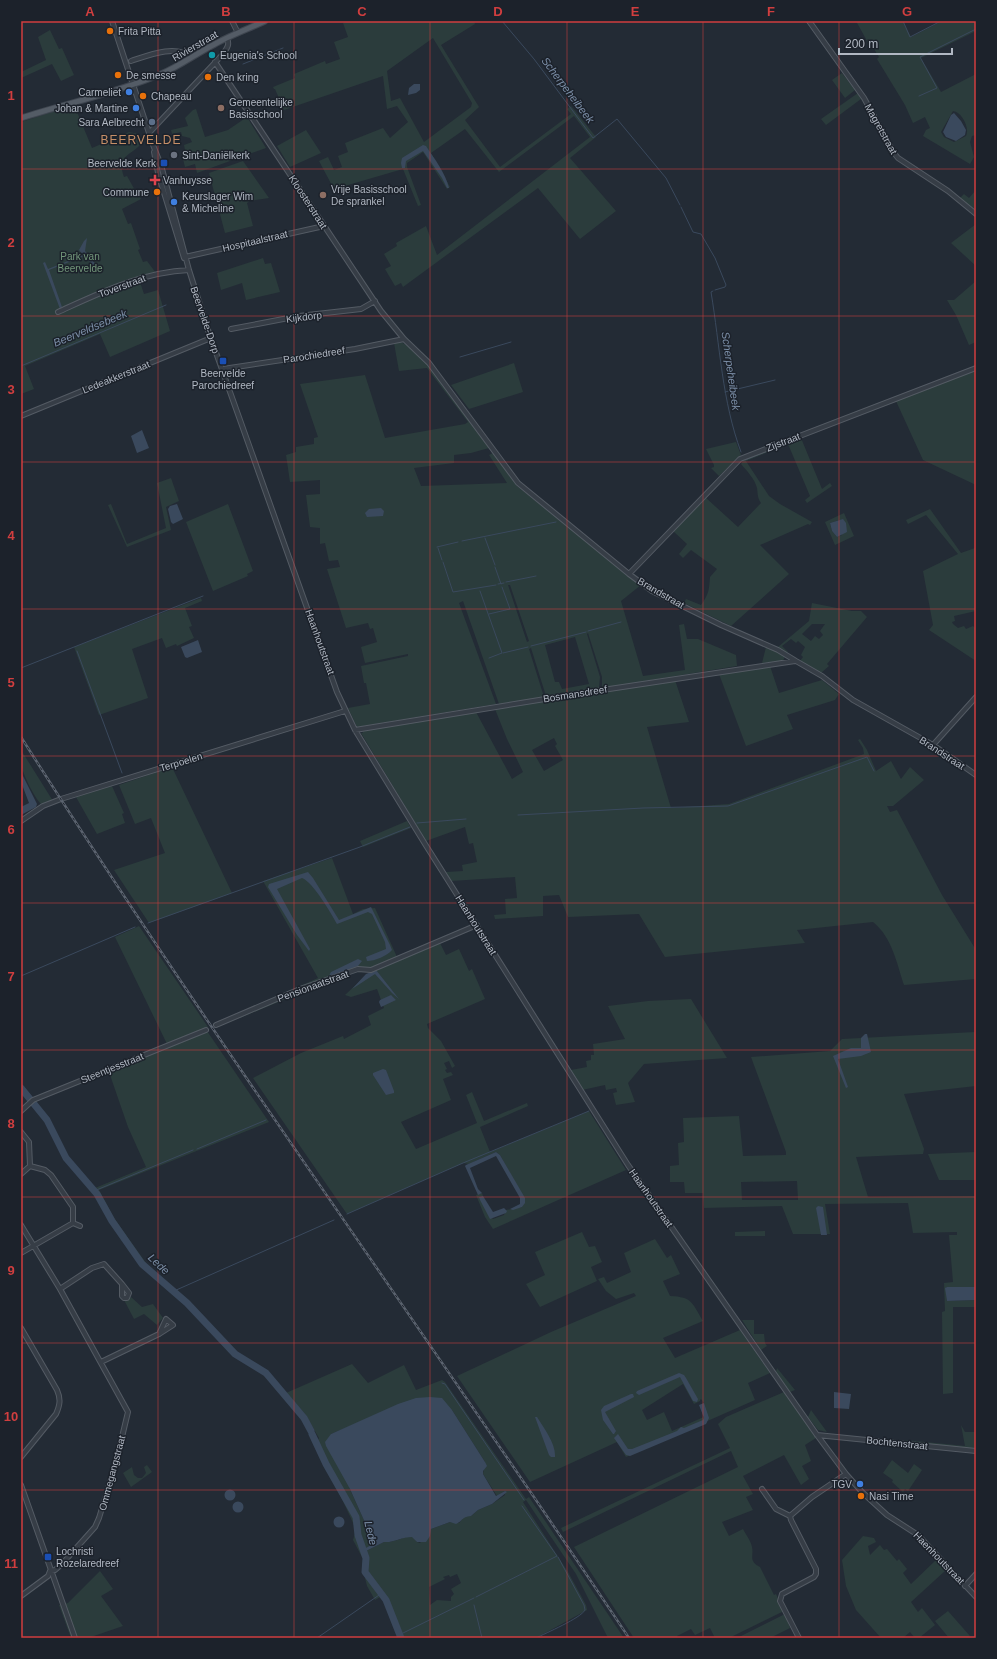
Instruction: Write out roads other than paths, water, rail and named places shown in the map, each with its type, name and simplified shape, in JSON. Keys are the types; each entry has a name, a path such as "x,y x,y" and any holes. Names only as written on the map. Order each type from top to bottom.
{"main road":[{"name":"Rivierstraat","path":"21,118 133,84 166,72 227,38 265,21"}],"street":[{"name":"Beervelde-Dorp","path":"112,21 149,134 161,165 189,270 211,338 223,369"},
{"path":"232,21 238,33"},
{"name":"Magretstraat","path":"809,21 864,98 894,154 948,191 976,214"},
{"path":"149,134 228,47 227,38"},
{"path":"131,61 165,52 183,52 192,57"},
{"name":"Kloosterstraat","path":"215,62 375,301 404,339"},
{"name":"Beervelde-Dorp","path":"153,145 158,173 181,252 189,270"},
{"name":"Hospitaalstraat","path":"186,257 324,226"},
{"name":"Toverstraat","path":"58,312 113,287 139,278 189,270"},
{"name":"Kijkdorp","path":"231,329 299,316 361,309 375,301"},
{"name":"Ledeakkerstraat","path":"21,416 211,338"},
{"name":"Parochiedreef","path":"223,369 355,349 404,339"},
{"name":"Brandstraat","path":"404,339 429,363 518,483 629,574 652,591 721,625 778,650 796,660 822,676 853,700 933,746 976,775"},
{"name":"Zijstraat","path":"629,574 740,459 976,368"},
{"name":"Haanhoutstraat","path":"223,369 345,712 355,730 628,1165 818,1435"},
{"name":"Bosmansdreef","path":"355,730 796,660"},
{"path":"933,746 976,697"},
{"name":"Terpoelen","path":"21,821 43,806 61,799 345,712"},
{"name":"Pensionaatstraat","path":"216,1025 300,989 358,969 371,970 477,925"},
{"name":"Steentjesstraat","path":"21,1111 31,1101 206,1030"},
{"path":"21,1132 29,1142 30,1166"},
{"path":"21,1174 30,1166"},
{"path":"30,1166 45,1170 51,1175 73,1207 73,1223"},
{"path":"73,1223 80,1226"},
{"path":"21,1253 73,1223"},
{"name":"Ommegangstraat","path":"21,1225 60,1289 128,1412 116,1462 99,1518 94,1527 62,1564 55,1570 50,1571 48,1576 21,1596"},
{"path":"60,1289 92,1268 104,1264 122,1284"},
{"path":"21,1328 57,1390 60,1398 59,1407 56,1414 21,1457"},
{"path":"101,1362 159,1334"},
{"name":"Bochtenstraat","path":"818,1435 976,1451"},
{"name":"Haenhoutstraat","path":"818,1435 846,1474 882,1511 918,1535 976,1597"},
{"path":"790,1516 812,1497 846,1474"},
{"path":"21,1485 74,1638"},
{"path":"762,1489 776,1509 790,1516 816,1569 816,1574 814,1577 782,1594 780,1598 780,1601 799,1638"},
{"path":"966,1586 976,1574"}],"water":[{"path":"414,84 420,84 420,90 416,93 408,95 409,88"},
{"path":"954,113 966,130 965,135 956,141 946,137 943,132 951,115"},
{"path":"423,145 426,146 439,166 449,188 447,188 442,178 423,151 406,161 405,168 402,168 402,158"},
{"path":"87,238 85,251 97,266 95,267 84,256 49,270 62,307 60,309 43,263 45,262 48,269 83,255 79,250"},
{"path":"142,430 149,448 137,453 131,436"},
{"path":"177,504 183,519 173,524 171,522 168,509 170,506"},
{"path":"381,508 384,511 383,516 367,517 365,513 369,509"},
{"path":"843,519 846,523 847,532 837,537 832,531 830,523"},
{"path":"198,640 202,652 187,658 185,657 181,647"},
{"path":"21,772 37,804 36,807 21,815 21,807 29,803 21,782"},
{"path":"308,872 339,920 371,907 392,950 381,958 367,961 366,957 386,949 385,942 372,914 368,912 337,924 316,891 302,878 277,889 310,949 309,951 297,935 268,887 269,884"},
{"path":"358,959 362,961 358,966 329,976 331,972"},
{"path":"376,970 399,999 375,974 352,989 366,974"},
{"path":"391,995 396,1000 381,1007 379,1002 380,1000"},
{"path":"867,1034 871,1052 861,1056 838,1059 848,1087 846,1088 833,1056 851,1048 861,1048 861,1038"},
{"path":"383,1069 386,1070 394,1093 386,1095 373,1075 373,1073"},
{"path":"496,1152 500,1155 525,1198 525,1203 522,1207 513,1210 510,1209 520,1204 520,1198 496,1156 470,1168 478,1189 482,1193 478,1195 465,1166"},
{"path":"483,1196 493,1212 504,1208 507,1211 506,1213 490,1219 479,1197"},
{"path":"818,1206 823,1207 827,1235 821,1235 816,1208"},
{"path":"976,1287 976,1300 947,1301 945,1288"},
{"path":"679,1373 684,1375 686,1378 698,1399 697,1402 693,1401 680,1377 639,1395 636,1393 637,1391"},
{"path":"834,1392 851,1394 849,1409 834,1408"},
{"path":"633,1394 634,1397 605,1412 616,1431 613,1434 603,1420 601,1410 604,1406"},
{"path":"416,1398 442,1398 452,1410 485,1462 487,1466 483,1471 483,1474 496,1496 505,1491 507,1492 492,1504 478,1510 471,1516 465,1517 456,1524 450,1522 431,1529 430,1536 426,1542 417,1542 412,1537 408,1537 391,1542 384,1542 366,1551 364,1549 373,1544 371,1536 350,1489 325,1442 331,1434 398,1404"},
{"path":"704,1403 709,1418 706,1424 630,1456 626,1455 614,1438 618,1434 628,1449 632,1449 677,1431 681,1427 684,1428 703,1420 704,1418 699,1405"},
{"path":"535,1417 537,1417 549,1436 554,1447 555,1457 551,1457 549,1455"},
{"path":"230,1489 234,1491 236,1495 234,1499 230,1501 226,1499 224,1495 226,1491"},
{"path":"238,1501 242,1503 244,1507 242,1511 238,1513 234,1511 232,1507 234,1503"},
{"path":"339,1516 343,1518 345,1522 343,1526 339,1528 335,1526 333,1522 335,1518"}],"waterway":[{"name":"Scherpeheibeek","path":"502,21 534,59 593,138 617,119 666,178 680,205"},
{"path":"903,21 910,37 941,21"},
{"path":"919,96 937,88 920,57 976,29"},
{"path":"243,64 283,48"},
{"name":"Scherpeheibeek","path":"681,207 693,232 701,234 715,258 726,285 725,287 715,290"},
{"name":"Scherpeheibeek","path":"713,291 711,292 722,373 730,413 741,452"},
{"name":"Beerveldsebeek","path":"21,366 166,305"},
{"path":"460,357 511,342"},
{"path":"725,392 775,380"},
{"name":"Scherpeheibeek","path":"745,460 770,450"},
{"path":"462,541 556,522"},
{"path":"485,538 495,565"},
{"path":"437,547 458,542"},
{"path":"438,548 442,560"},
{"path":"443,562 453,592 496,585"},
{"path":"495,567 501,584"},
{"path":"506,582 536,576"},
{"path":"498,584 504,583"},
{"path":"489,614 510,609 502,587"},
{"path":"480,591 502,653 489,658"},
{"path":"21,668 203,596"},
{"path":"588,631 621,622"},
{"path":"531,646 586,632"},
{"path":"503,653 528,647"},
{"path":"77,651 122,773"},
{"path":"518,815 643,808 728,806 867,757 874,771"},
{"path":"417,823 466,819"},
{"path":"148,923 360,847 410,827"},
{"path":"21,976 135,927"},
{"name":"Lede","path":"21,1088 47,1120 66,1158 97,1194 112,1221 142,1264 187,1303 235,1354 266,1373 304,1418 311,1431"},
{"path":"347,1214 463,1163 589,1111"},
{"path":"197,1149 266,1120"},
{"path":"94,1191 193,1150"},
{"path":"174,1291 334,1220"},
{"path":"442,1383 445,1384 524,1500"},
{"name":"Lede","path":"312,1434 326,1464 356,1517 358,1535 366,1558 365,1572 386,1600 401,1638"},
{"path":"476,1597 557,1556 522,1506"},
{"path":"536,1638 570,1621 585,1610 584,1605 558,1557"},
{"path":"317,1638 382,1593"},
{"path":"399,1635 474,1598"},
{"path":"474,1605 482,1638"}],"railway":[{"path":"21,737 95,851 246,1077 629,1638"}],"place":[{"name":"Frita Pitta","path":"110,31"},
{"name":"Eugenia's School","path":"212,55"},
{"name":"De smesse","path":"118,75"},
{"name":"Den kring","path":"208,77"},
{"name":"Carmeliet","path":"129,92"},
{"name":"Chapeau","path":"143,96"},
{"name":"Johan & Martine","path":"136,108"},
{"name":"Gemeentelijke Basisschool","path":"221,108"},
{"name":"Sara Aelbrecht","path":"152,122"},
{"name":"Sint-Daniëlkerk","path":"174,155"},
{"name":"Beervelde Kerk","path":"164,163"},
{"name":"Vanhuysse","path":"155,180"},
{"name":"Commune","path":"157,192"},
{"name":"Vrije Basisschool De sprankel","path":"323,195"},
{"name":"Keurslager Wim & Micheline","path":"174,202"},
{"name":"Beervelde Parochiedreef","path":"223,361"},
{"name":"TGV","path":"860,1484"},
{"name":"Nasi Time","path":"861,1496"},
{"name":"Lochristi Rozelaredreef","path":"48,1557"}],"district":[{"name":"BEERVELDE","path":"141,140"}],"park label":[{"name":"Park van Beervelde","path":"80,262"}]}
